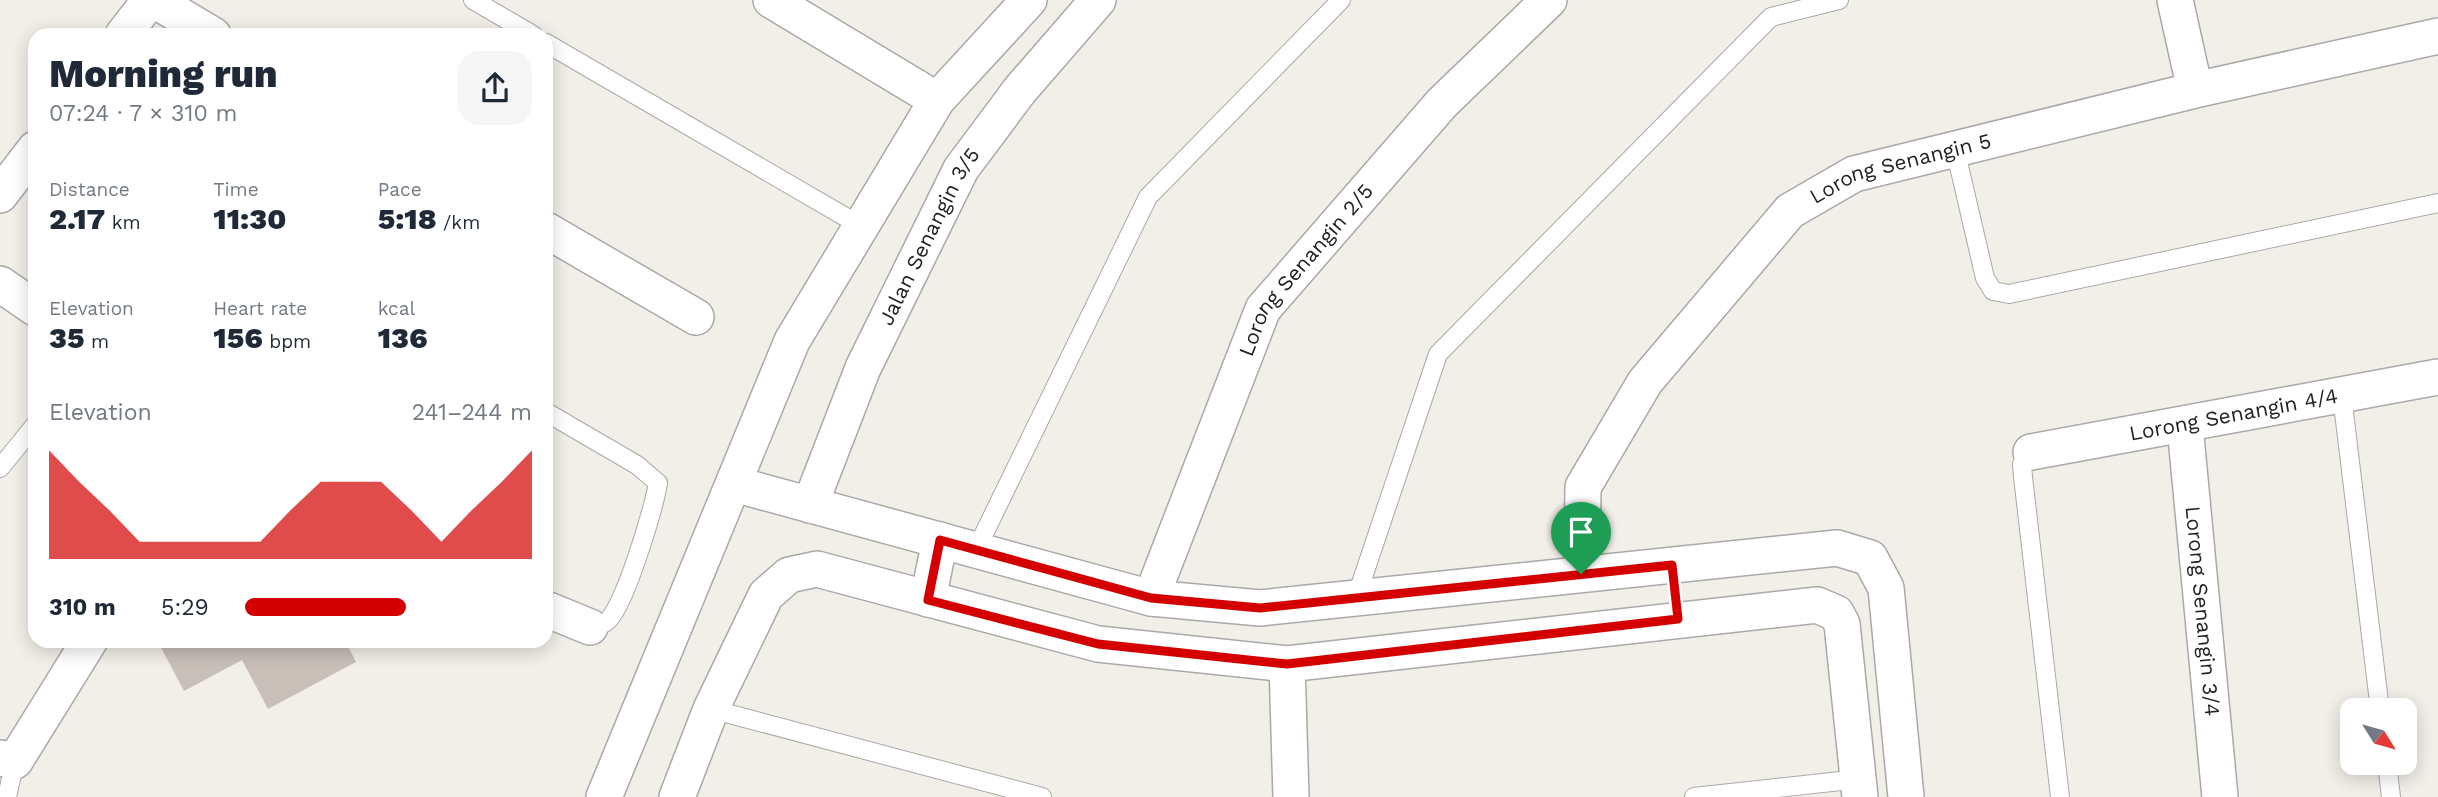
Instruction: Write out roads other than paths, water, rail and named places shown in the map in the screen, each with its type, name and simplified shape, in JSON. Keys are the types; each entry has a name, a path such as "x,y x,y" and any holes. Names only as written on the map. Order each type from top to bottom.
{"street":[{"path":"129,28 152,0 202,28"},
{"path":"771,0 937,100"},
{"path":"604,797 792,341 937,100 1029,0"},
{"name":"Jalan Senangin 3/5","path":"810,505 863,368 961,169 1020,90 1098,0"},
{"name":"Lorong Senangin 2/5","path":"1151,598 1263,309 1442,103 1549,0"},
{"path":"2175,0 2194,90"},
{"name":"Lorong Senangin 5","path":"1581,574 1583,487 1645,382 1790,211 1854,174 2194,90 2438,36"},
{"path":"0,195 28,158"},
{"path":"553,234 696,317"},
{"path":"0,284 28,303"},
{"name":"Lorong Senangin 4/4","path":"2031,452 2185,426 2438,377"},
{"name":"Lorong Senangin 3/4","path":"2185,426 2220,797"},
{"path":"734,484 1151,598 1260,608 1837,548 1870,558 1885,589 1906,797"},
{"path":"928,600 940,540"},
{"path":"1672,565 1678,619"},
{"path":"677,797 711,709 766,595 789,575 817,569 1098,644 1287,664 1817,605 1836,613 1842,624 1860,788"},
{"path":"553,612 590,627"},
{"path":"7,759 83,648"},
{"path":"1287,664 1291,797"}],"lane":[{"path":"473,0 521,28"},
{"path":"976,550 1148,197 1341,0"},
{"path":"1356,598 1438,354 1771,17 1839,0"},
{"path":"553,47 861,226"},
{"path":"1955,149 1984,278 1993,290 2009,294 2438,203"},
{"path":"2342,396 2380,698"},
{"path":"553,416 636,464 658,483 653,509 619,604 607,622 590,627"},
{"path":"0,468 28,434"},
{"path":"2031,452 2022,464 2023,477 2060,797"},
{"path":"711,709 1042,797"},
{"path":"7,759 7,797"},
{"path":"2388,775 2391,797"},
{"path":"1694,797 1860,788"}]}
